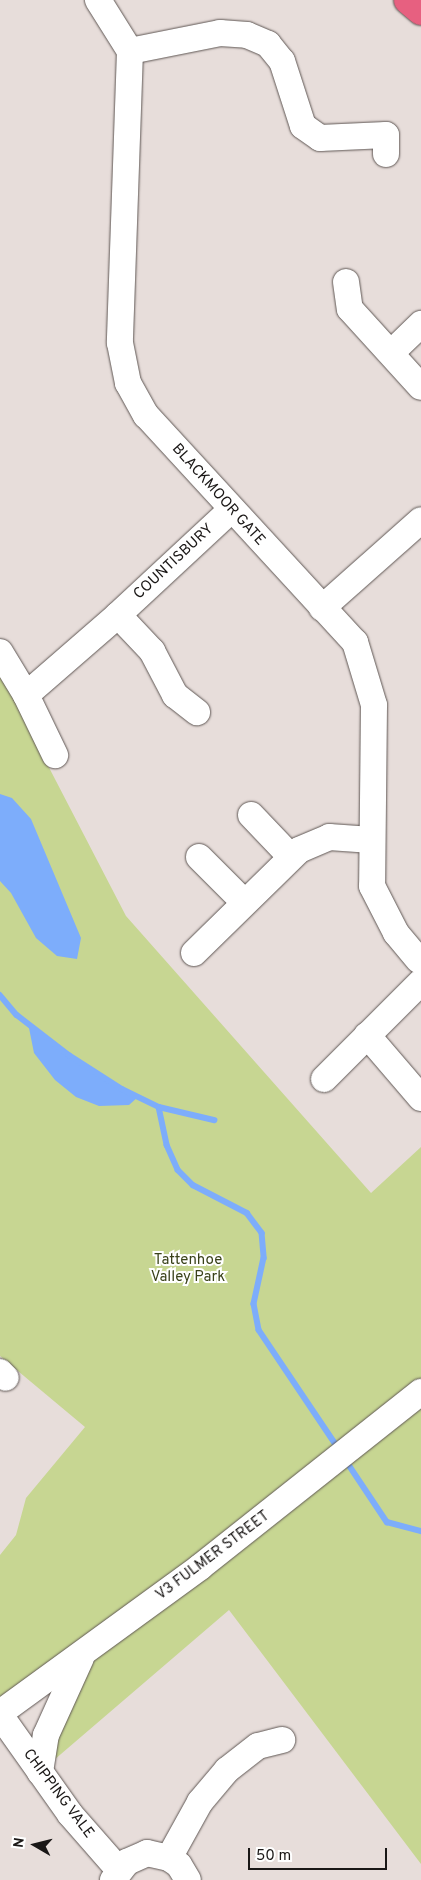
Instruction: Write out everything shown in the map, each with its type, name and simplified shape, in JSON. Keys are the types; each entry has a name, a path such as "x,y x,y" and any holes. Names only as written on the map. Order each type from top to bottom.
{"highway":[{"path":"408,0 421,11"}],"street":[{"path":"98,0 130,51 220,33 246,35 268,44 282,61 303,126 320,138 386,135 386,154"},
{"name":"BLACKMOOR GATE","path":"130,51 120,343 128,383 146,415 231,510 355,642 374,705 372,886 396,933 421,971"},
{"path":"346,282 350,309 421,387"},
{"path":"390,353 421,324"},
{"name":"COUNTISBURY","path":"26,695 118,615 231,510"},
{"path":"322,608 421,520"},
{"path":"118,615 152,651 174,696 198,712"},
{"path":"0,652 26,695 55,755"},
{"path":"251,815 291,857"},
{"path":"194,953 291,857 316,840 329,837 372,840"},
{"path":"199,856 244,902"},
{"path":"324,1079 367,1035 421,971"},
{"path":"367,1035 410,1071 421,1098"},
{"name":"V3 FULMER STREET","path":"0,1714 82,1655 293,1496 421,1392"},
{"path":"40,1772 46,1735 82,1655"},
{"name":"CHIPPING VALE","path":"0,1714 70,1814 116,1875"},
{"path":"169,1858 200,1802 227,1770 258,1746 282,1740"},
{"path":"116,1875 136,1856 158,1854 169,1858 179,1865 188,1880"}],"green space":[{"name":"Tattenhoe Valley Park","path":"0,673 126,916 371,1193 421,1147 421,1864 229,1610 40,1772 81,1656 0,1713 0,1555 16,1535 26,1498 85,1427 0,1356"}],"water":[{"path":"0,794 12,798 31,819 81,938 77,959 57,956 36,938 11,893 0,881"},
{"path":"28,1023 69,1055 138,1097 129,1105 99,1106 76,1097 55,1080 34,1053"}],"waterway":[{"path":"0,995 17,1015 69,1055 122,1089 159,1107 167,1145 178,1170 193,1185 247,1213 262,1233 264,1258 254,1304 259,1330 339,1449"},
{"path":"159,1107 214,1120"},
{"path":"345,1459 387,1522 421,1531"}]}
